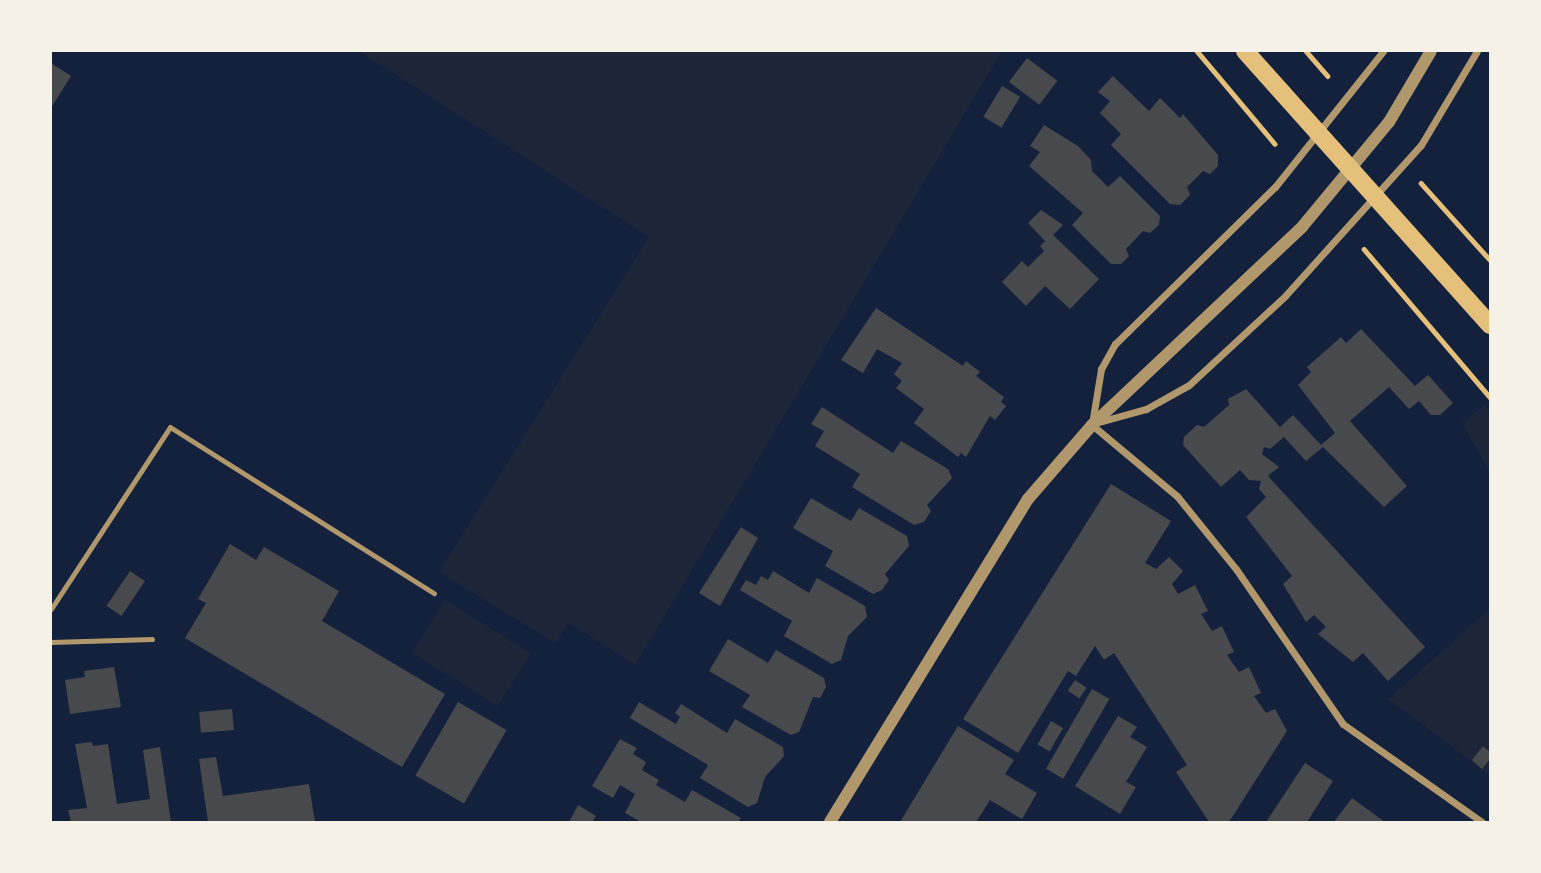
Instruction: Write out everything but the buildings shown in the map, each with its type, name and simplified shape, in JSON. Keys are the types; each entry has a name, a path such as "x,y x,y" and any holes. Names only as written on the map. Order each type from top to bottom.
{"main road":[{"path":"1246,52 1490,325"}],"street":[{"path":"1092,425 1101,369 1115,344 1275,187 1383,51"},
{"path":"830,822 1028,499 1092,425 1302,227 1390,122 1431,51"},
{"path":"1092,425 1146,409 1189,385 1284,296 1421,145 1477,51"},
{"path":"1092,425 1177,496 1236,569 1343,724 1482,822"}],"lane":[{"path":"51,610 170,427 434,593"},
{"path":"51,642 152,639"}],"path":[{"path":"1196,51 1223,82"},
{"path":"1476,245 1490,260"},
{"path":"1416,311 1490,397"}],"shaded area":[{"path":"359,51 1002,51 635,665 569,623 555,643 439,572 649,237"},
{"path":"1485,405 1490,411 1490,473 1462,423"},
{"path":"445,600 531,654 498,706 412,653"},
{"path":"1490,609 1490,775 1388,699"}]}
